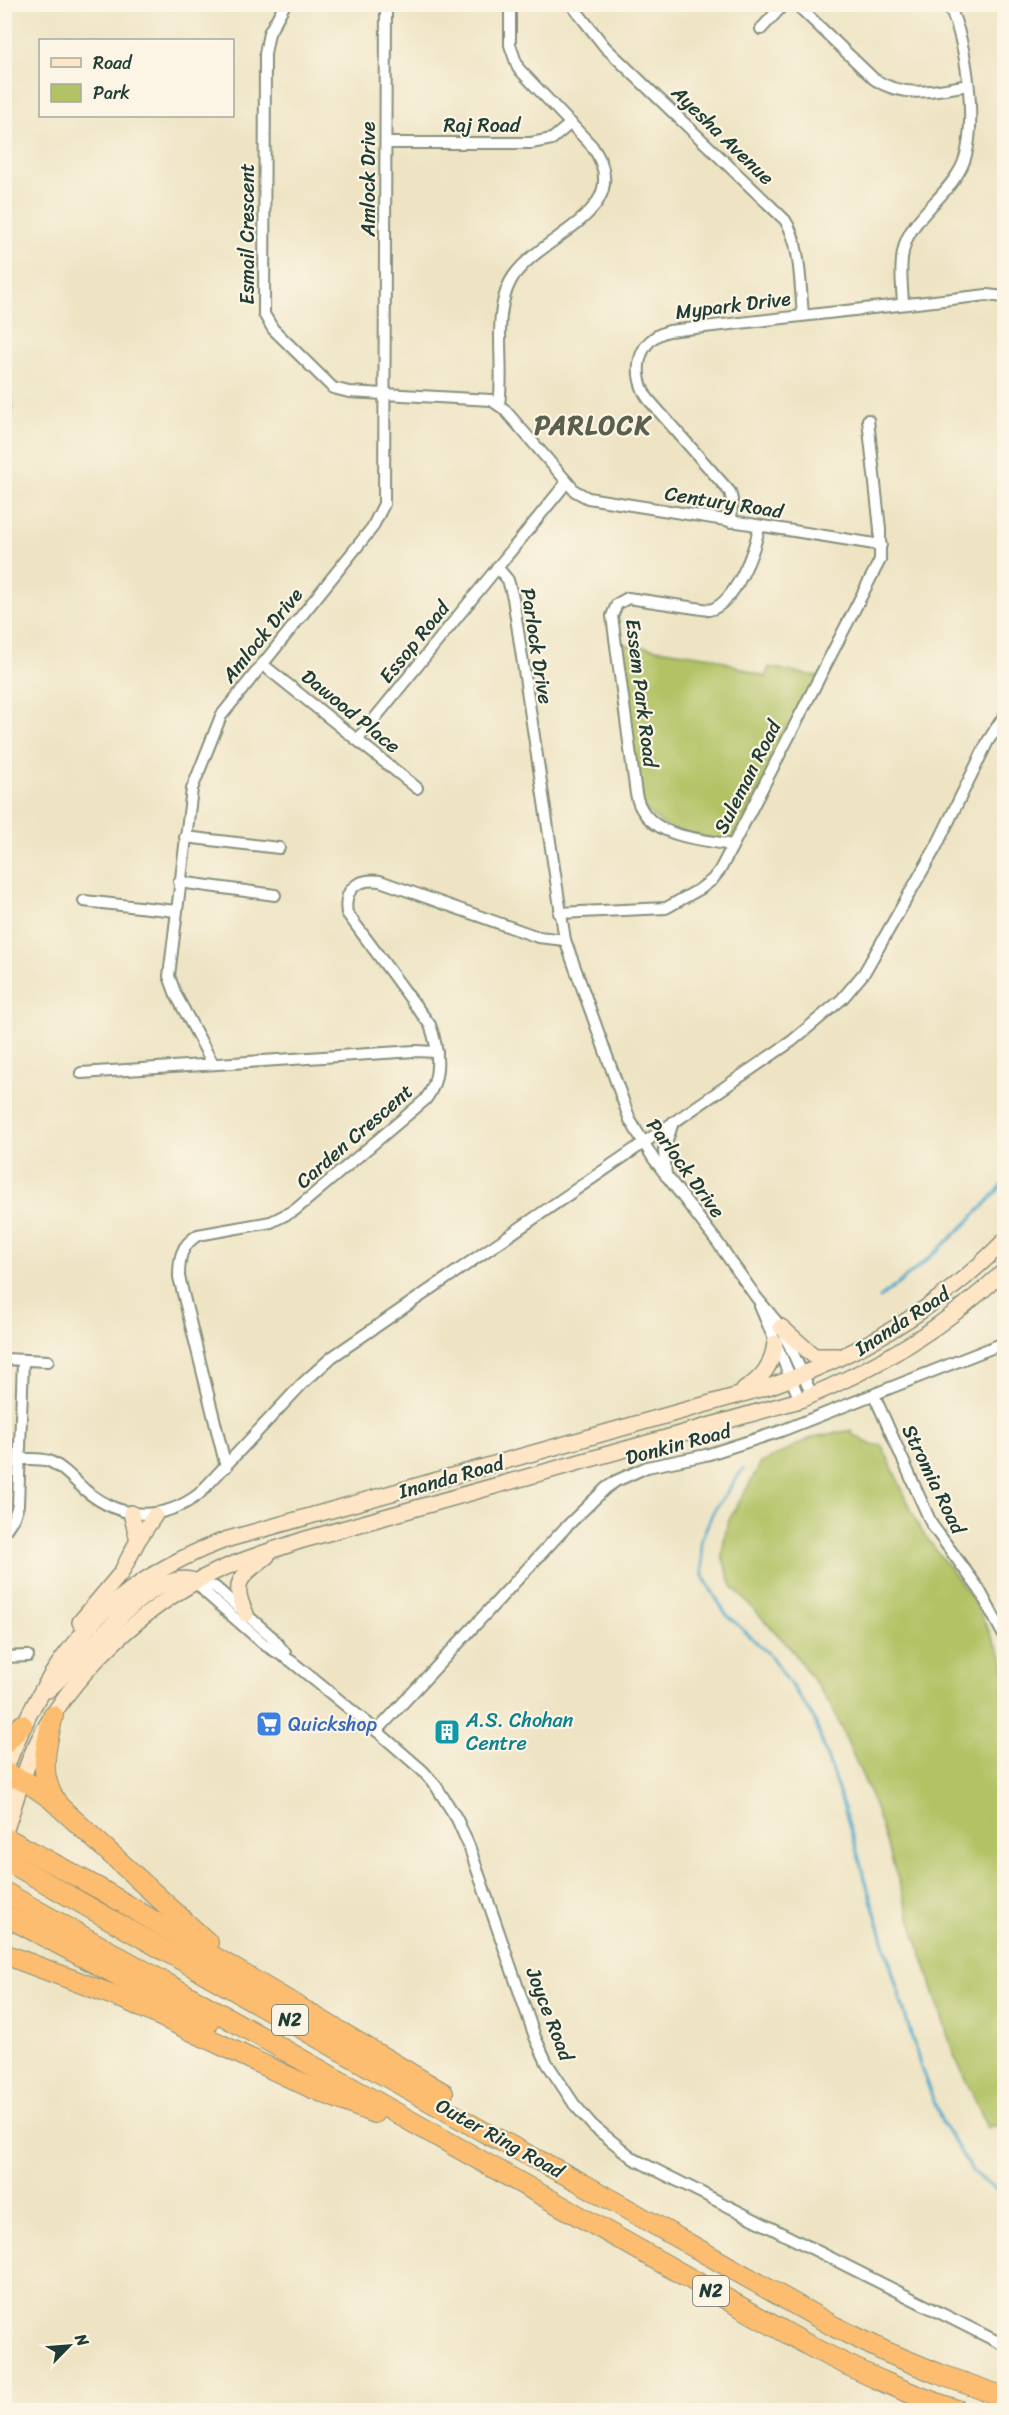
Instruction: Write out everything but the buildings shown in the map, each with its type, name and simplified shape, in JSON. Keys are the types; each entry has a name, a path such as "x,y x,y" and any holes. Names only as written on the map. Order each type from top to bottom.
{"highway":[{"path":"53,1716 44,1772 51,1795 63,1810 203,1939 247,1976"},
{"path":"4,1744 22,1725"},
{"path":"9,1774 63,1810"},
{"path":"5,1833 461,2103 576,2180"},
{"name":"Outer Ring Road","path":"4,1859 484,2132 576,2180 836,2327 928,2370 1005,2397"},
{"name":"Outer Ring Road","path":"4,1892 814,2349 880,2381 957,2410"},
{"path":"4,1915 376,2114"},
{"path":"4,1954 129,2001 312,2088 376,2114 472,2158"},
{"path":"4,1961 37,1966"}],"main road":[{"name":"Inanda Road","path":"5,1833 9,1774 22,1725 36,1699 71,1645 102,1612 156,1571 206,1547 260,1530 798,1377 848,1355 922,1312 970,1275 1005,1241"},
{"name":"Inanda Road","path":"9,1774 35,1748 53,1716 73,1688 106,1651 152,1611 196,1582 238,1562 276,1549 806,1397 861,1372 923,1337 972,1300 1005,1270"},
{"path":"781,1327 814,1356 822,1358 848,1355"},
{"path":"736,1396 764,1375 773,1357 775,1343"},
{"path":"131,1513 138,1540"},
{"path":"36,1699 38,1687 59,1649 121,1573 138,1540 155,1515"},
{"path":"36,1699 53,1686 90,1644 130,1608 174,1580 186,1578 196,1582 195,1564 206,1547"},
{"path":"246,1614 237,1594 239,1583 254,1566 276,1549"}],"street":[{"name":"Esmail Crescent","path":"285,4 269,33 265,54 264,314 273,329 333,388 341,392 484,399 499,404"},
{"name":"Amlock Drive","path":"213,1064 176,995 169,976 185,837 196,774 220,716 372,528 382,512 385,395 386,4"},
{"path":"497,567 567,482 499,404 502,384 502,311 510,281 524,262 585,219 601,194 603,176 601,161 592,146 518,68 510,45 510,4"},
{"name":"Ayesha Avenue","path":"571,4 605,47 785,220 790,228 795,247 803,314"},
{"path":"761,29 784,4"},
{"path":"796,4 874,79 887,88 914,93 968,85"},
{"path":"903,304 901,273 906,242 916,224 948,189 967,155 972,126 960,40 948,4"},
{"name":"Raj Road","path":"386,143 531,143 552,138 571,123"},
{"name":"Mypark Drive","path":"731,522 730,492 645,394 638,378 639,358 651,340 665,332 803,314 987,295 1005,297"},
{"name":"Suleman Road","path":"559,913 666,908 684,900 712,880 720,870 880,560 881,545 867,420"},
{"name":"Century Road","path":"567,482 582,496 597,500 881,545"},
{"name":"Essem Park Road","path":"732,845 672,833 650,820 642,811 636,794 612,616 617,604 628,598 709,610 718,607 728,599 756,545 759,526"},
{"name":"Essop Road","path":"358,739 497,567"},
{"name":"Parlock Drive","path":"497,567 508,580 513,598 559,913 565,940 630,1120 642,1143 666,1176 781,1327 806,1397"},
{"name":"Dawood Place","path":"262,664 417,788"},
{"path":"21,1459 51,1462 93,1496 131,1513 155,1515 191,1500 226,1467 302,1384 332,1357 792,1041 824,1016 854,985 877,951 936,847 988,741 1005,716"},
{"path":"185,837 279,848"},
{"name":"Carden Crescent","path":"226,1467 179,1277 182,1251 190,1239 198,1235 271,1222 295,1210 425,1100 436,1080 435,1038 424,1014 347,913 346,897 355,885 362,881 380,881 538,936 565,940"},
{"path":"179,882 275,895"},
{"path":"84,901 176,911"},
{"path":"81,1073 415,1051 437,1052"},
{"path":"666,1176 664,1150 673,1121"},
{"name":"Parlock Drive","path":"756,1297 775,1343 798,1377"},
{"name":"Donkin Road","path":"377,1731 565,1528 616,1481 648,1467 736,1447 1005,1343"},
{"path":"4,1359 48,1361"},
{"path":"4,1532 16,1512 21,1459 23,1360"},
{"name":"Stromia Road","path":"874,1395 932,1525 980,1589 1005,1636"},
{"name":"Joyce Road","path":"196,1582 214,1587 272,1637 291,1661"},
{"name":"Joyce Road","path":"196,1582 265,1645 291,1661 423,1771 447,1801 457,1819 484,1885 539,2048 556,2078 593,2126 634,2159 1005,2345"},
{"path":"4,1657 28,1656"}],"green space":[{"path":"616,643 712,657 765,677 769,667 819,677 732,844 668,828 643,808"},
{"path":"852,1430 853,1435 874,1446 882,1445 920,1529 973,1599 1004,1661 1004,2123 988,2128 954,2055 872,1798 832,1707 792,1650 732,1586 722,1556 729,1520 761,1463 813,1437"}],"water":[{"path":"5,363 12,407 5,442"}],"waterway":[{"path":"880,1298 945,1244 1004,1183"},
{"path":"743,1469 713,1512 701,1540 703,1576 725,1613 770,1655 814,1718 844,1808 921,2068 942,2122 973,2172 1004,2196"}],"place":[{"name":"Quickshop","path":"269,1724"},
{"name":"A.S. Chohan Centre","path":"447,1732"}],"district":[{"name":"PARLOCK","path":"593,425"}]}
